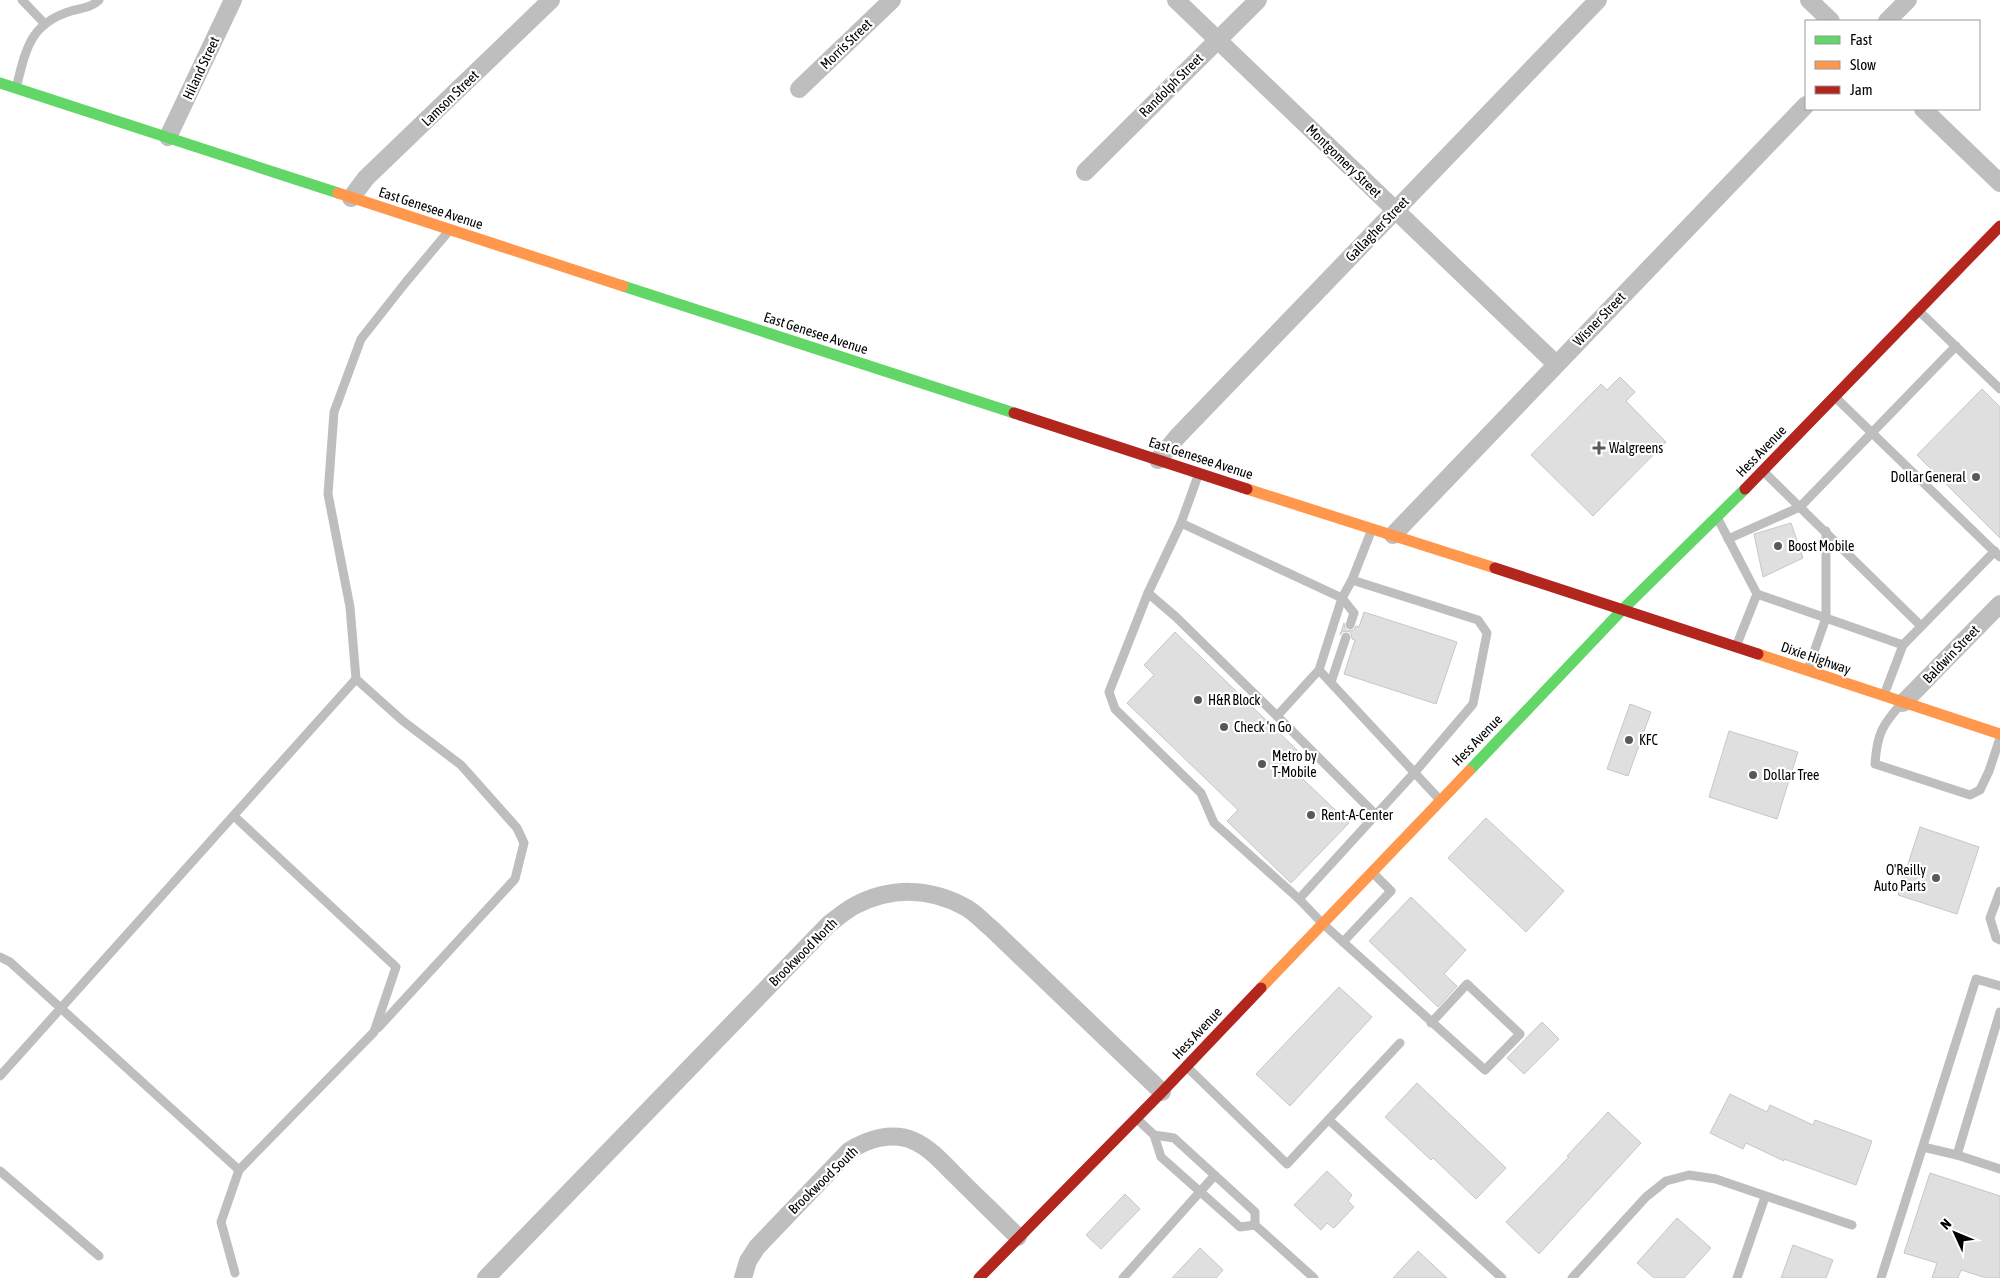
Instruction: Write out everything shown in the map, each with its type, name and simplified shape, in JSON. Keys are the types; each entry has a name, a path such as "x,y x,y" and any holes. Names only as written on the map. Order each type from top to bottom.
{"main road":[{"name":"East Genesee Avenue","path":"0,83 1158,460 1623,609"},
{"name":"Hess Avenue","path":"979,1278 1162,1092 1623,609 1763,471 2000,226"},
{"name":"Dixie Highway","path":"1623,609 2000,736"}],"street":[{"name":"Hiland Street","path":"168,137 233,0"},
{"name":"Lamson Street","path":"351,198 366,178 551,0"},
{"name":"Morris Street","path":"799,89 892,0"},
{"name":"Montgomery Street","path":"1176,0 1556,364"},
{"name":"Randolph Street","path":"1086,172 1258,0"},
{"name":"Gallagher Street","path":"1158,460 1185,429 1598,0"},
{"path":"1809,0 1831,20"},
{"path":"1888,20 1908,0"},
{"name":"Wisner Street","path":"1393,535 1805,106"},
{"path":"1924,110 2000,183"},
{"name":"Baldwin Street","path":"1903,703 2000,604"},
{"name":"Brookwood North","path":"486,1278 828,924 853,906 883,894 912,890 942,896 967,908 992,929 1162,1092"},
{"name":"Brookwood South","path":"743,1278 748,1261 757,1247 849,1151 860,1143 875,1138 895,1136 914,1140 925,1148 1018,1237"}],"lane":[{"path":"22,0 45,24"},
{"path":"16,88 25,55 33,36 45,24 71,11 90,7 99,0"},
{"path":"235,1273 221,1222 239,1170 374,1032 516,879 524,843 517,828 461,765 403,721 356,679 350,607 328,494 334,412 361,339 450,230"},
{"path":"1919,310 2000,389"},
{"path":"1728,539 1800,507 1956,346"},
{"path":"1834,396 1997,554 1903,645 1884,697"},
{"path":"1763,471 1921,626"},
{"path":"1199,473 1180,522 1148,593 1109,692 1115,709 1201,792 1214,823 1431,1022 1486,1070 1520,1034 1467,984 1431,1022"},
{"path":"1717,517 1757,594 1903,645"},
{"path":"1180,522 1342,598 1354,613 1350,625"},
{"path":"1277,716 1319,670 1342,598 1352,580 1372,529"},
{"path":"1807,671 1826,618 1826,531"},
{"path":"1299,899 1415,772 1473,704 1487,633 1478,620 1352,580"},
{"path":"1148,593 1176,617 1375,814"},
{"path":"1736,647 1757,594"},
{"path":"1332,682 1346,637"},
{"path":"1319,670 1440,800"},
{"path":"0,1076 356,679"},
{"path":"1903,703 1886,721 1876,742 1874,764 1970,795 1980,790 1989,771 2000,736"},
{"path":"234,816 396,967 374,1032"},
{"path":"1343,942 1391,891 1371,872"},
{"path":"2000,890 1990,918 1996,938 2000,940"},
{"path":"0,957 10,962 239,1170"},
{"path":"1881,1278 1976,979 2000,986"},
{"path":"1956,1155 2000,1012"},
{"path":"1186,1066 1287,1164 1400,1043"},
{"path":"1136,1118 1154,1135 1161,1157 1240,1227 1255,1225"},
{"path":"1329,1120 1502,1278"},
{"path":"1154,1135 1174,1138 1215,1175 1255,1212 1255,1225 1309,1277"},
{"path":"1923,1147 1999,1166"},
{"path":"0,1172 99,1256"},
{"path":"1123,1278 1215,1175"},
{"path":"1572,1278 1646,1197 1666,1181 1689,1175 1716,1179 1852,1226"},
{"path":"1737,1278 1765,1197"}],"building":[{"name":"Walgreens","path":"1620,377 1635,392 1626,401 1666,442 1593,516 1531,455 1601,384 1607,390"},
{"path":"1982,389 2000,407 2000,538 1917,455"},
{"name":"Boost Mobile","path":"1791,523 1803,558 1763,577 1754,534"},
{"path":"1364,612 1457,642 1436,704 1344,674 1355,640 1352,639 1351,633 1348,631 1354,630 1356,626 1359,627"},
{"path":"1344,623 1345,629 1348,631 1342,632 1340,635"},
{"path":"1175,632 1297,750 1285,762 1349,823 1291,883 1227,821 1238,810 1127,703 1154,675 1144,665"},
{"name":"KFC","path":"1630,704 1651,712 1628,776 1607,769"},
{"name":"Dollar Tree","path":"1729,731 1798,752 1777,819 1709,797"},
{"path":"1486,818 1564,891 1526,932 1448,858"},
{"name":"O'Reilly Auto Parts","path":"1920,827 1979,847 1957,914 1898,895"},
{"path":"1411,897 1466,950 1444,974 1457,986 1438,1007 1369,941"},
{"path":"1339,987 1372,1017 1290,1106 1256,1074"},
{"path":"1542,1022 1559,1039 1524,1074 1507,1058"},
{"path":"1417,1083 1506,1168 1476,1199 1433,1158 1431,1160 1385,1117"},
{"path":"1730,1094 1767,1112 1770,1105 1813,1125 1815,1120 1872,1141 1856,1185 1784,1159 1784,1161 1746,1143 1743,1149 1710,1133"},
{"path":"1608,1112 1641,1143 1539,1254 1506,1222 1569,1157 1567,1156"},
{"path":"1327,1171 1352,1195 1348,1201 1354,1207 1334,1228 1327,1223 1321,1230 1294,1205"},
{"path":"1930,1173 2000,1196 2000,1278 1986,1278 1961,1270 1958,1278 1932,1278 1937,1263 1904,1253"},
{"path":"1125,1194 1140,1209 1101,1249 1086,1235"},
{"path":"1677,1218 1711,1248 1684,1278 1654,1278 1637,1263"},
{"path":"1793,1245 1833,1260 1826,1278 1781,1278"},
{"path":"1200,1248 1223,1270 1216,1278 1172,1278"},
{"path":"1418,1251 1447,1278 1393,1278"}],"traffic: fast":[{"path":"0,83 338,193"},
{"path":"623,286 1014,413"},
{"path":"1469,771 1623,609 1745,489"}],"traffic: slow":[{"path":"338,193 623,286"},
{"path":"1247,489 1495,568"},
{"path":"1758,654 2000,734"},
{"path":"1261,988 1469,771"}],"traffic: jam":[{"path":"1745,489 2000,226"},
{"path":"1014,413 1247,489"},
{"path":"1495,568 1758,654"},
{"path":"979,1278 1162,1092 1261,988"}],"place":[{"name":"Walgreens","path":"1599,448"},
{"name":"Dollar General","path":"1976,477"},
{"name":"Boost Mobile","path":"1778,546"},
{"name":"H&R Block","path":"1198,700"},
{"name":"Check 'n Go","path":"1224,727"},
{"name":"KFC","path":"1629,740"},
{"name":"Metro by T-Mobile","path":"1262,764"},
{"name":"Dollar Tree","path":"1753,775"},
{"name":"Rent-A-Center","path":"1311,815"},
{"name":"O'Reilly Auto Parts","path":"1936,878"}]}
